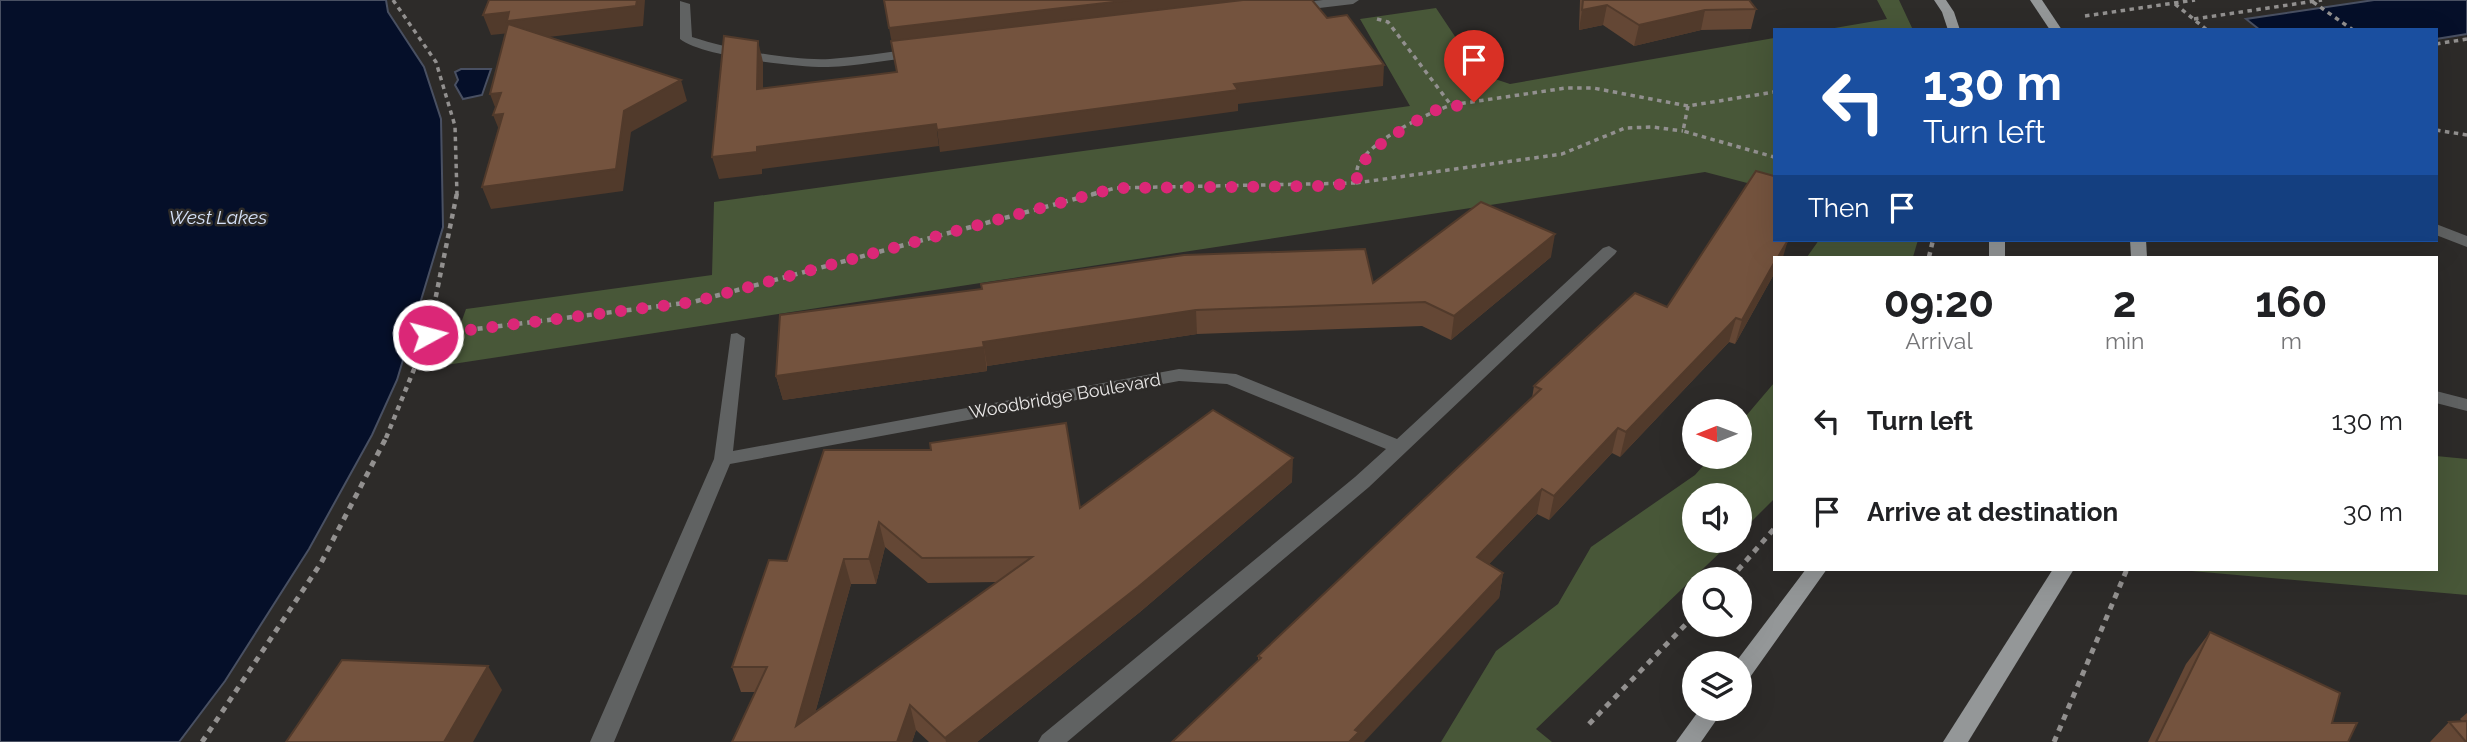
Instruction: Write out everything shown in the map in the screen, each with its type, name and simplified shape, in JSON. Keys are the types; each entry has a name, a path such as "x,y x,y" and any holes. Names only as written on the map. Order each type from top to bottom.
{"main road":[{"path":"1940,0 1953,28"},
{"path":"2036,0 2055,28"},
{"path":"1752,658 1816,571"},
{"path":"1955,742 2063,571"},
{"path":"1688,742 1704,721"}],"street":[{"path":"1279,9 1353,0"},
{"path":"684,4 686,39 712,48 755,56 827,63 923,52"},
{"path":"2438,230 2467,242"},
{"path":"1050,742 1363,482 1397,446 1609,251"},
{"path":"602,742 723,459 737,338"},
{"name":"Woodbridge Boulevard","path":"723,459 1179,374 1230,378 1397,446"},
{"path":"2438,398 2467,405"}],"path":[{"path":"202,742 321,563 387,436 428,335 457,201 455,126 436,62 393,0"},
{"path":"2085,16 2195,0"},
{"path":"2194,19 2322,0"},
{"path":"2312,1 2350,28"},
{"path":"2175,3 2205,28"},
{"path":"1374,19 1388,22 1451,105"},
{"path":"2438,44 2467,39"},
{"path":"1356,183 1359,166 1383,142 1432,111 1451,105 1579,87 1688,106 1773,92"},
{"path":"1683,131 1688,106"},
{"path":"428,335 693,302 1115,188 1324,186 1356,183 1562,154 1625,128 1652,127 1683,131 1773,157"},
{"path":"2438,130 2467,135"},
{"path":"1741,567 1773,530"},
{"path":"2054,742 2126,571"},
{"path":"1589,724 1682,628"}],"green space":[{"path":"1877,0 1899,0 1912,28 1835,28 1887,19"},
{"path":"1436,8 1480,74 1510,84 1773,38 1773,190 1705,172 446,365 466,309 712,275 714,202 1410,106 1360,19"},
{"path":"1818,242 1917,242 1913,256 1808,256"},
{"path":"1773,384 1773,500 1752,521 1752,483 1683,483 1700,469 1752,469 1752,409"},
{"path":"2438,456 2467,459 2467,595 2191,571 2438,571"},
{"path":"1682,484 1682,553 1719,553 1705,567 1682,567 1682,589 1536,729 1552,742 1441,742 1496,651 1558,604 1591,547"}],"water":[{"name":"West Lakes","path":"0,0 386,0 388,12 424,67 441,119 443,227 397,380 372,435 309,549 225,681 179,742 0,742"},
{"path":"2374,0 2467,0 2467,34 2438,39 2438,28 2257,28 2246,19"},
{"path":"461,69 491,69 482,95 463,99 455,85 458,80 455,72"}],"building":[{"path":"489,0 637,0 636,6 507,21 509,12 483,15"},
{"path":"884,0 1131,0 889,28"},
{"path":"1243,0 1312,0 1327,18 1347,15 1384,65 1234,84 1238,90 937,130 936,124 757,147 757,152 712,157 724,36 758,41 757,89 897,72 891,41"},
{"path":"1583,0 1749,0 1756,9 1705,10 1639,25 1607,5 1582,10"},
{"path":"508,24 681,80 624,111 616,169 482,187 503,114 493,115 501,93 490,94"},
{"path":"1756,171 1773,176 1773,242 1787,242 1779,256 1773,256 1773,265 1742,320 1736,318 1626,432 1618,428 1554,496 1542,489 1477,557 1503,573 1355,730 1359,732 1349,742 1172,742 1261,658 1258,656 1541,389 1534,386 1635,293 1667,307"},
{"path":"1481,202 1555,234 1454,316 1425,302 1196,310 983,342 984,347 776,376 780,315 982,289 981,284 1184,255 1365,249 1373,283"},
{"path":"1213,410 1293,458 1138,587 945,738 910,705 897,742 732,742 767,667 732,667 769,560 787,561 824,450 931,450 930,443 1066,423 1080,508","holes":["879,522 922,558 1032,557 796,726 844,559 869,559"]},
{"path":"2210,632 2340,693 2332,723 2357,723 2348,742 2156,742"},
{"path":"342,660 488,666 444,742 286,742"},
{"path":"2467,721 2467,742 2466,742 2449,722"}],"route":[{"path":"428,335 693,302 1115,188 1324,186 1356,183 1359,166 1383,142 1432,111 1474,102"}]}
